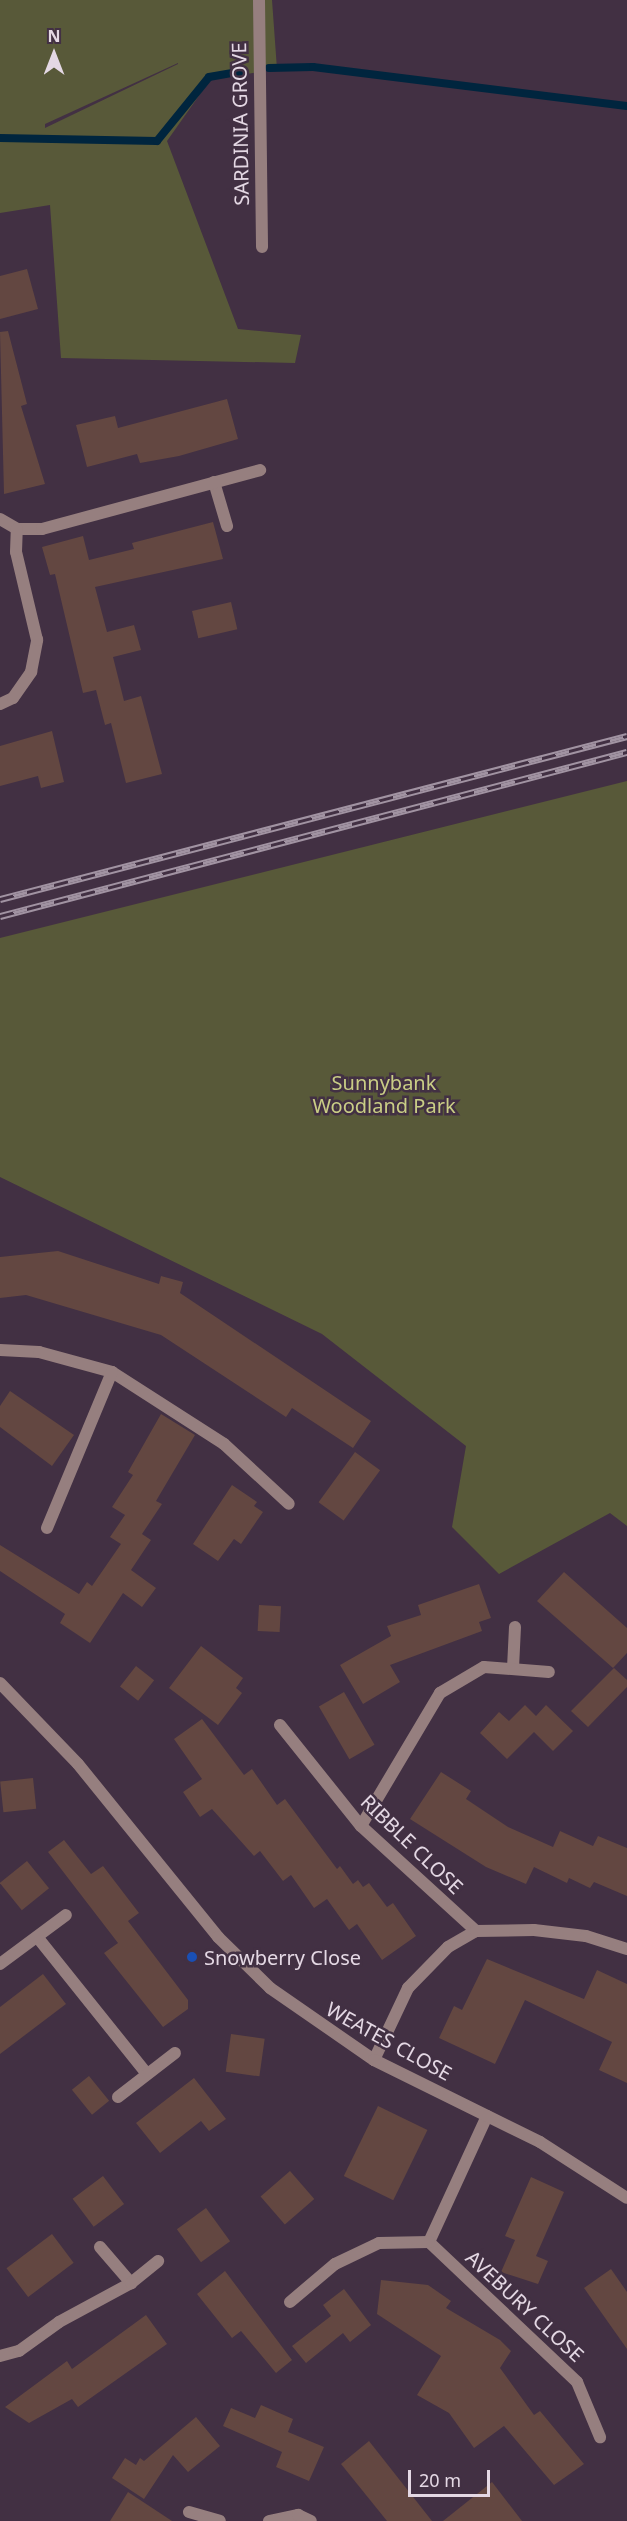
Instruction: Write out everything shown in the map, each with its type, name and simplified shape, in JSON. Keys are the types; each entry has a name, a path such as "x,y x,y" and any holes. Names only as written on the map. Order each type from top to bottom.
{"street":[{"name":"SARDINIA GROVE","path":"259,0 262,247"},
{"path":"0,519 17,529 42,529 260,470"},
{"path":"214,482 227,526"},
{"path":"0,704 13,698 31,672 37,640 15,552 17,529"},
{"path":"0,1350 39,1352 112,1372 225,1444 289,1504"},
{"path":"47,1528 112,1372"},
{"path":"513,1668 515,1627"},
{"path":"361,1826 440,1693 484,1667 549,1672"},
{"name":"WEATES CLOSE","path":"0,1683 78,1764 218,1937 270,1988 374,2060 487,2116 588,2170 627,2198"},
{"name":"RIBBLE CLOSE","path":"280,1725 361,1826 476,1931"},
{"path":"0,1964 66,1915"},
{"path":"374,2060 408,1988 448,1947 476,1931 534,1930 586,1936 627,1949"},
{"path":"38,1938 147,2074"},
{"path":"118,2097 175,2053"},
{"path":"291,2302 335,2264 379,2243 429,2242 487,2116"},
{"name":"AVEBURY CLOSE","path":"429,2242 577,2382 600,2437"},
{"path":"100,2247 131,2283"},
{"path":"0,2356 19,2351 59,2322 131,2283 158,2261"},
{"path":"189,2512 220,2521"},
{"path":"268,2521 298,2516 311,2521"}],"green space":[{"path":"0,0 272,0 277,69 210,80 167,141 238,329 301,335 295,363 61,358 50,205 0,213","holes":["178,64 45,128 45,124"]},
{"name":"Sunnybank Woodland Park","path":"627,781 627,1526 610,1513 499,1574 452,1527 466,1446 322,1334 0,1177 0,938"}],"building":[{"path":"27,269 38,309 0,319 0,276"},
{"path":"8,331 27,404 21,406 45,484 4,494 0,332"},
{"path":"227,399 238,439 179,456 140,463 137,454 87,467 76,425 115,416 118,428"},
{"path":"213,522 223,559 95,587 107,632 134,625 141,650 113,657 124,701 141,696 162,774 126,783 111,723 105,725 96,690 83,693 55,574 50,575 42,547 83,536 89,560 134,549 132,543"},
{"path":"231,602 237,629 198,638 192,611"},
{"path":"52,731 64,782 41,788 38,776 0,786 0,746"},
{"path":"58,1251 159,1284 161,1276 183,1282 180,1293 371,1421 353,1448 292,1408 286,1417 161,1335 26,1295 0,1298 0,1257"},
{"path":"10,1391 74,1435 52,1466 0,1427 0,1406"},
{"path":"161,1414 195,1435 156,1501 162,1504 142,1534 151,1540 131,1570 156,1588 142,1607 123,1593 90,1643 60,1623 65,1614 0,1571 0,1545 79,1594 87,1582 92,1586 121,1544 110,1537 125,1515 112,1507 133,1475 128,1472"},
{"path":"355,1452 380,1470 344,1520 319,1502"},
{"path":"232,1485 257,1502 254,1506 263,1512 241,1544 234,1539 218,1561 193,1544"},
{"path":"564,1572 627,1628 627,1653 613,1668 537,1601"},
{"path":"479,1584 491,1618 479,1622 482,1631 390,1665 400,1682 363,1704 340,1665 391,1636 387,1626 421,1615 418,1605"},
{"path":"259,1605 281,1606 280,1632 258,1631"},
{"path":"201,1646 243,1678 236,1688 242,1693 218,1725 169,1688"},
{"path":"136,1666 154,1680 138,1701 120,1686"},
{"path":"614,1668 627,1680 627,1687 588,1727 571,1711"},
{"path":"344,1692 374,1745 349,1759 319,1707"},
{"path":"525,1705 536,1716 546,1705 573,1731 553,1751 534,1732 507,1759 480,1733 499,1712 509,1721"},
{"path":"202,1719 244,1775 252,1769 277,1805 285,1799 337,1869 340,1866 353,1884 358,1880 363,1887 369,1883 387,1907 393,1903 416,1936 382,1960 357,1924 349,1930 327,1899 314,1908 291,1875 283,1881 260,1851 254,1856 212,1809 200,1817 183,1792 202,1779 174,1739"},
{"path":"441,1772 471,1791 466,1799 508,1827 553,1847 560,1831 593,1846 598,1836 627,1848 627,1896 594,1882 590,1888 569,1878 567,1883 534,1867 526,1884 486,1867 410,1819"},
{"path":"33,1778 36,1809 3,1812 0,1781"},
{"path":"64,1840 91,1874 103,1866 139,1913 128,1921 188,2000 188,2009 163,2027 104,1953 118,1943 48,1852"},
{"path":"27,1861 49,1888 22,1910 0,1883"},
{"path":"487,1959 584,1999 597,1970 627,1984 627,2083 599,2070 612,2042 525,2000 495,2064 439,2038 454,2006 462,2010"},
{"path":"43,1974 66,2004 0,2054 0,2007"},
{"path":"231,2034 265,2039 259,2076 226,2072"},
{"path":"89,2076 109,2101 92,2115 72,2090"},
{"path":"194,2078 226,2119 209,2131 201,2121 160,2153 136,2123"},
{"path":"378,2106 427,2130 393,2200 344,2176"},
{"path":"290,2171 314,2199 285,2225 261,2197"},
{"path":"103,2176 124,2204 94,2227 73,2199"},
{"path":"531,2177 564,2192 536,2256 548,2261 538,2284 501,2272 515,2240 505,2236"},
{"path":"206,2208 230,2241 201,2262 177,2229"},
{"path":"52,2234 74,2263 28,2297 6,2268"},
{"path":"611,2269 627,2292 627,2349 584,2288"},
{"path":"225,2271 292,2360 276,2373 241,2331 232,2338 197,2294"},
{"path":"381,2280 428,2285 451,2301 446,2308 500,2340 511,2351 500,2368 534,2415 540,2411 584,2464 554,2485 504,2426 474,2448 449,2413 417,2395 441,2356 377,2314"},
{"path":"344,2289 371,2325 350,2342 343,2333 306,2363 292,2346 331,2316 323,2305"},
{"path":"146,2315 167,2344 78,2407 72,2399 29,2423 5,2407 67,2361 72,2369"},
{"path":"261,2405 293,2419 288,2432 324,2447 309,2481 276,2467 282,2452 223,2426 231,2408 255,2418"},
{"path":"196,2417 220,2446 188,2472 173,2455 144,2499 112,2478 125,2458 136,2465 140,2458 144,2461"},
{"path":"369,2441 432,2521 387,2521 341,2464"},
{"path":"492,2482 522,2521 443,2521"},
{"path":"128,2492 172,2521 110,2521"}],"waterway":[{"path":"269,68 313,67 627,106"},
{"path":"0,138 157,141 209,77 242,71"}],"railway":[{"path":"0,899 627,736"},
{"path":"0,916 627,752"}],"place":[{"name":"Snowberry Close","path":"192,1957"}]}
